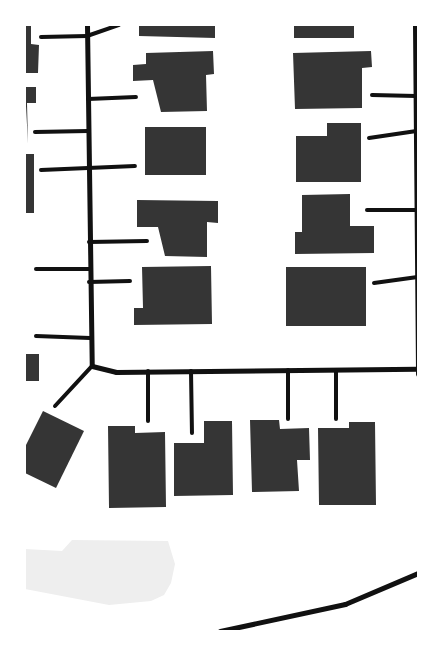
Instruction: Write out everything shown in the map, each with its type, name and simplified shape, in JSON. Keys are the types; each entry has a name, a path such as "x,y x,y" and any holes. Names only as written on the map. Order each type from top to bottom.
{"street":[{"path":"87,25 89,282 92,366 148,371 336,370 418,372 416,210 417,37 415,25"},
{"path":"220,631 345,604 418,573"}],"lane":[{"path":"41,37 87,36 119,25"},
{"path":"372,95 416,96"},
{"path":"88,99 136,97"},
{"path":"35,132 88,131"},
{"path":"369,138 417,131"},
{"path":"41,170 135,166"},
{"path":"367,210 416,210"},
{"path":"89,242 147,242"},
{"path":"36,268 89,268"},
{"path":"374,283 417,277"},
{"path":"89,282 130,281"},
{"path":"36,336 90,338"},
{"path":"55,406 92,366"},
{"path":"288,370 288,419"},
{"path":"336,370 336,419"},
{"path":"148,371 148,421"},
{"path":"191,371 192,433"}],"shaded area":[{"path":"72,540 168,541 175,564 171,583 164,595 151,601 109,605 25,589 25,549 62,551"}],"building":[{"path":"25,25 31,25 31,44 39,45 38,73 25,73"},
{"path":"139,25 215,25 215,38 139,36"},
{"path":"294,25 354,25 354,38 294,38"},
{"path":"213,51 214,74 206,75 207,111 161,112 153,80 133,81 133,65 146,64 146,53"},
{"path":"371,51 372,67 362,68 362,108 295,109 293,53"},
{"path":"25,87 36,87 36,103 27,103 28,144"},
{"path":"327,123 361,123 361,182 296,182 296,136 327,136"},
{"path":"145,127 206,127 206,175 145,175"},
{"path":"25,154 34,154 34,213 25,213"},
{"path":"350,194 350,226 374,226 374,253 295,254 295,232 302,232 302,195"},
{"path":"137,200 218,201 218,223 207,222 207,257 165,256 158,227 137,227"},
{"path":"211,266 212,324 134,325 134,308 143,308 142,267"},
{"path":"286,267 366,267 366,326 286,326"},
{"path":"25,354 39,354 39,381 25,381"},
{"path":"43,411 84,431 56,488 25,473 25,447"},
{"path":"250,420 279,420 280,429 309,428 310,460 297,460 299,491 252,492"},
{"path":"204,421 232,421 233,495 174,496 174,443 204,443"},
{"path":"349,422 375,422 376,505 319,505 318,428 349,428"},
{"path":"108,426 135,426 135,433 165,432 166,507 109,508"}]}
